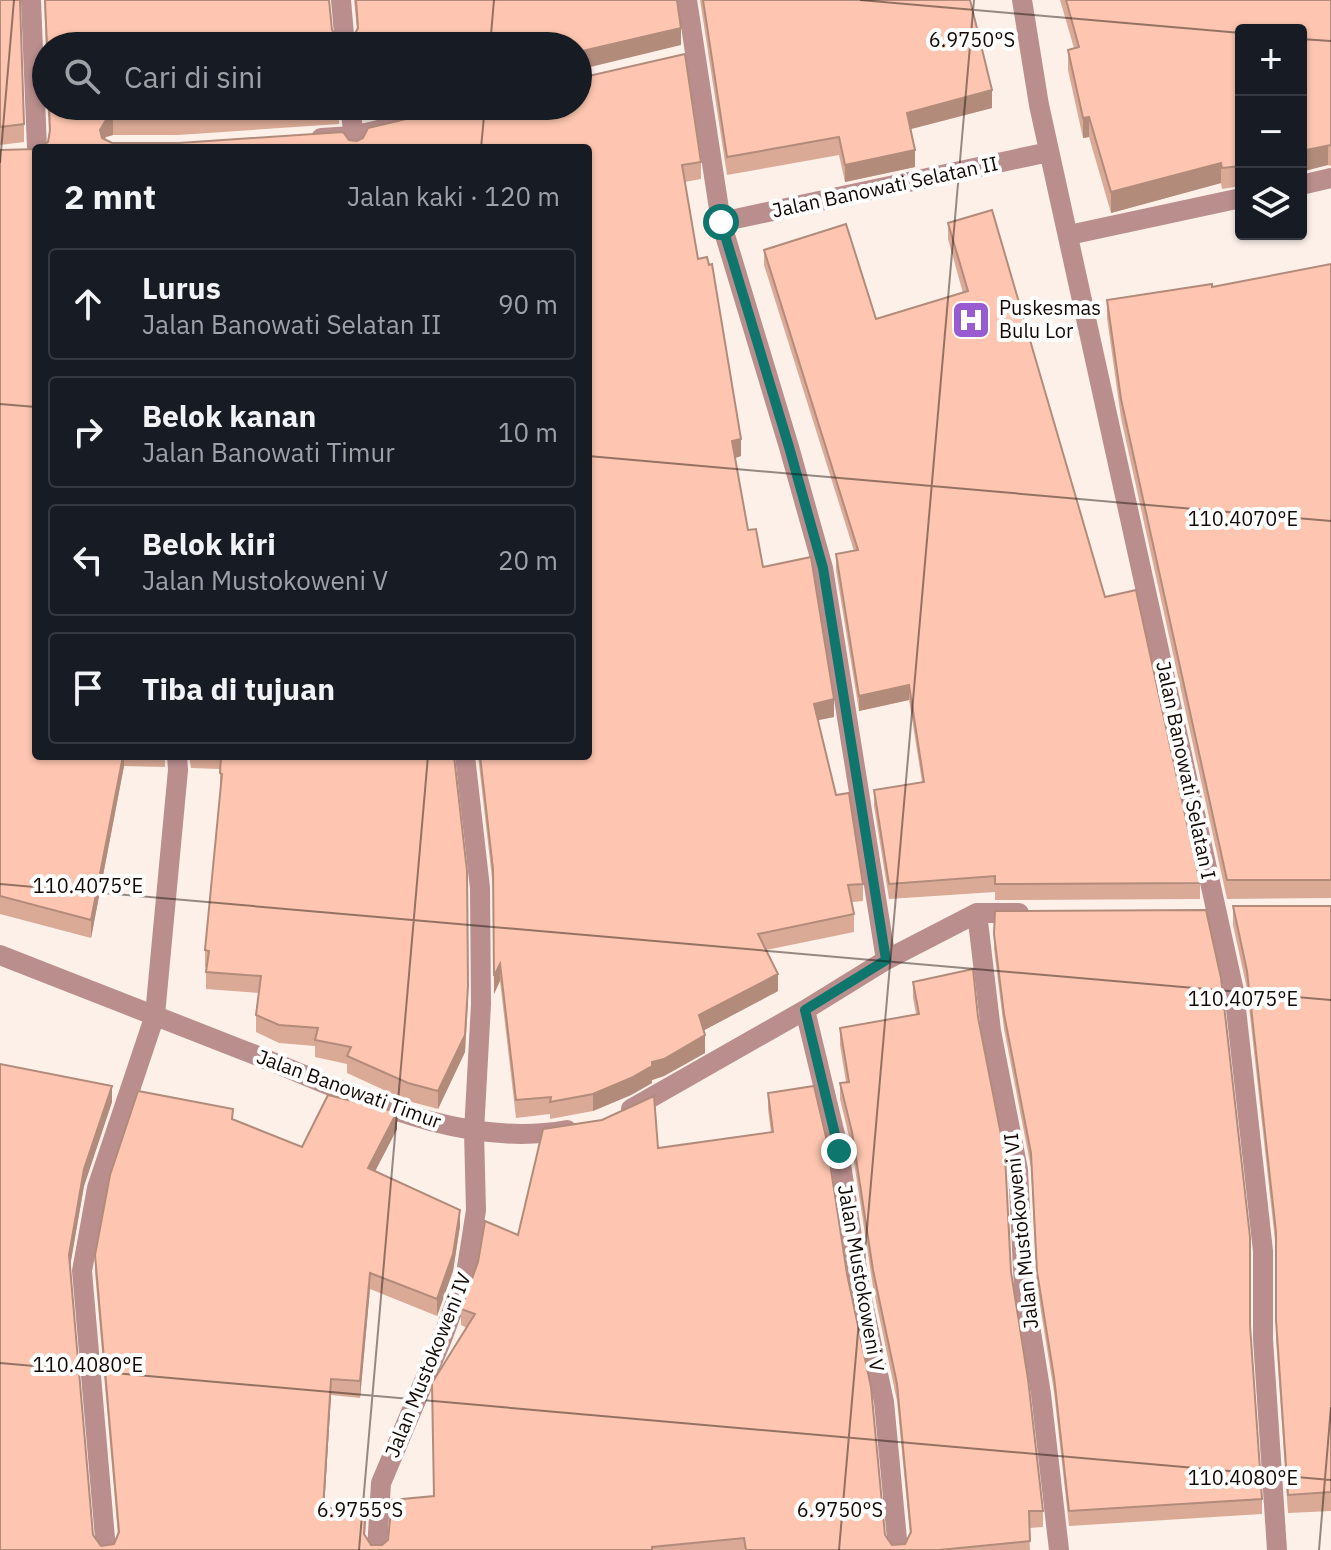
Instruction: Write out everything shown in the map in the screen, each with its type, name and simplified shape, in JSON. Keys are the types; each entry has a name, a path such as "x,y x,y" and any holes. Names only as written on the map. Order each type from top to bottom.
{"street":[{"path":"31,0 32,152"},
{"path":"341,0 344,32"},
{"path":"687,0 688,56 721,222 823,568 886,960"},
{"name":"Jalan Banowati Selatan I","path":"1022,0 1049,152 1234,991 1263,1251 1263,1339 1277,1550"},
{"path":"352,120 354,142"},
{"path":"305,139 354,142 409,123"},
{"name":"Jalan Banowati Selatan II","path":"721,222 1049,152"},
{"path":"1307,184 1331,178"},
{"path":"1069,235 1235,199"},
{"path":"106,1550 82,1271 97,1188 155,1015 177,760"},
{"name":"Jalan Mustokoweni IV","path":"377,1550 381,1483 466,1274 476,1210 474,1132 481,1004 480,888 465,760"},
{"path":"611,1118 637,1107 886,960 977,913 1037,913"},
{"name":"Jalan Mustokoweni VI","path":"977,913 991,1031 1018,1170 1024,1288 1041,1394 1059,1550"},
{"name":"Jalan Banowati Timur","path":"0,955 404,1113 474,1132 548,1133 585,1126"},
{"name":"Jalan Mustokoweni V","path":"805,1010 839,1151 860,1289 884,1402 898,1550"}],"building":[{"path":"0,0 20,0 24,124 0,127"},
{"path":"45,0 329,0 333,32 46,32"},
{"path":"356,0 677,0 681,28 592,49 592,32 356,32"},
{"path":"703,0 970,0 992,90 907,113 915,150 845,165 839,137 727,157"},
{"path":"1066,0 1331,0 1331,145 1307,150 1307,24 1235,24 1235,167 1222,168 1221,163 1111,192 1089,117 1083,118 1068,50 1079,47"},
{"path":"685,54 701,162 682,165 698,259 707,257 709,265 712,264 741,439 732,441 748,530 756,529 763,567 811,557 834,699 814,704 836,795 849,793 863,884 848,885 854,914 758,934 778,974 699,1015 705,1035 664,1059 652,1062 652,1066 631,1078 593,1094 550,1102 551,1097 516,1100 500,964 494,976 493,869 480,760 592,760 592,144 45,144 48,142 50,120 106,120 100,130 102,138 112,143 179,143 343,132 349,140 357,141 363,138 368,128 402,120 592,120 592,75"},
{"path":"32,149 32,760 122,760 91,920 0,896 0,150"},
{"path":"992,210 1105,597 1136,590 1200,883 995,884 995,876 889,884 874,790 924,782 909,685 859,696 836,554 858,550 764,250 846,224 876,319 968,291 948,223"},
{"path":"1331,264 1331,880 1227,880 1121,399 1107,300 1212,284 1212,287"},
{"path":"221,760 454,760 467,871 468,986 465,1035 438,1091 408,1083 347,1056 351,1047 315,1040 318,1028 279,1025 256,1015 261,976 206,972 209,951 205,950"},
{"path":"1233,906 1331,906 1331,1492 1288,1495 1276,1320 1276,1232 1247,971"},
{"path":"1206,910 1221,978 1250,1237 1250,1325 1262,1499 1069,1511 1054,1377 1037,1272 1031,1153 1004,1014 994,934 995,911"},
{"path":"973,969 978,1017 1005,1155 1011,1272 1028,1379 1043,1511 1029,1511 1030,1541 939,1550 746,1550 744,1538 652,1547 652,1550 0,1550 0,1064 112,1086 84,1169 69,1255 93,1535 101,1546 114,1544 119,1532 95,1255 110,1175 138,1091 233,1109 232,1119 302,1147 328,1095 397,1112 368,1168 460,1210 453,1254 437,1299 370,1273 360,1381 331,1379 323,1509 350,1506 348,1518 357,1505 366,1504 364,1534 371,1545 382,1545 388,1540 392,1500 434,1496 432,1383 475,1314 461,1309 478,1262 485,1221 518,1235 543,1129 602,1120 654,1096 658,1148 773,1132 768,1093 814,1086 826,1137 847,1274 871,1387 885,1535 892,1545 905,1544 911,1532 897,1384 873,1270 852,1132 840,1083 849,1082 840,1028 919,1014 913,982"}],"place":[{"name":"Puskesmas Bulu Lor","path":"971,320"}],"route":[{"path":"721,222 823,568 886,960 805,1010 839,1151"}]}
